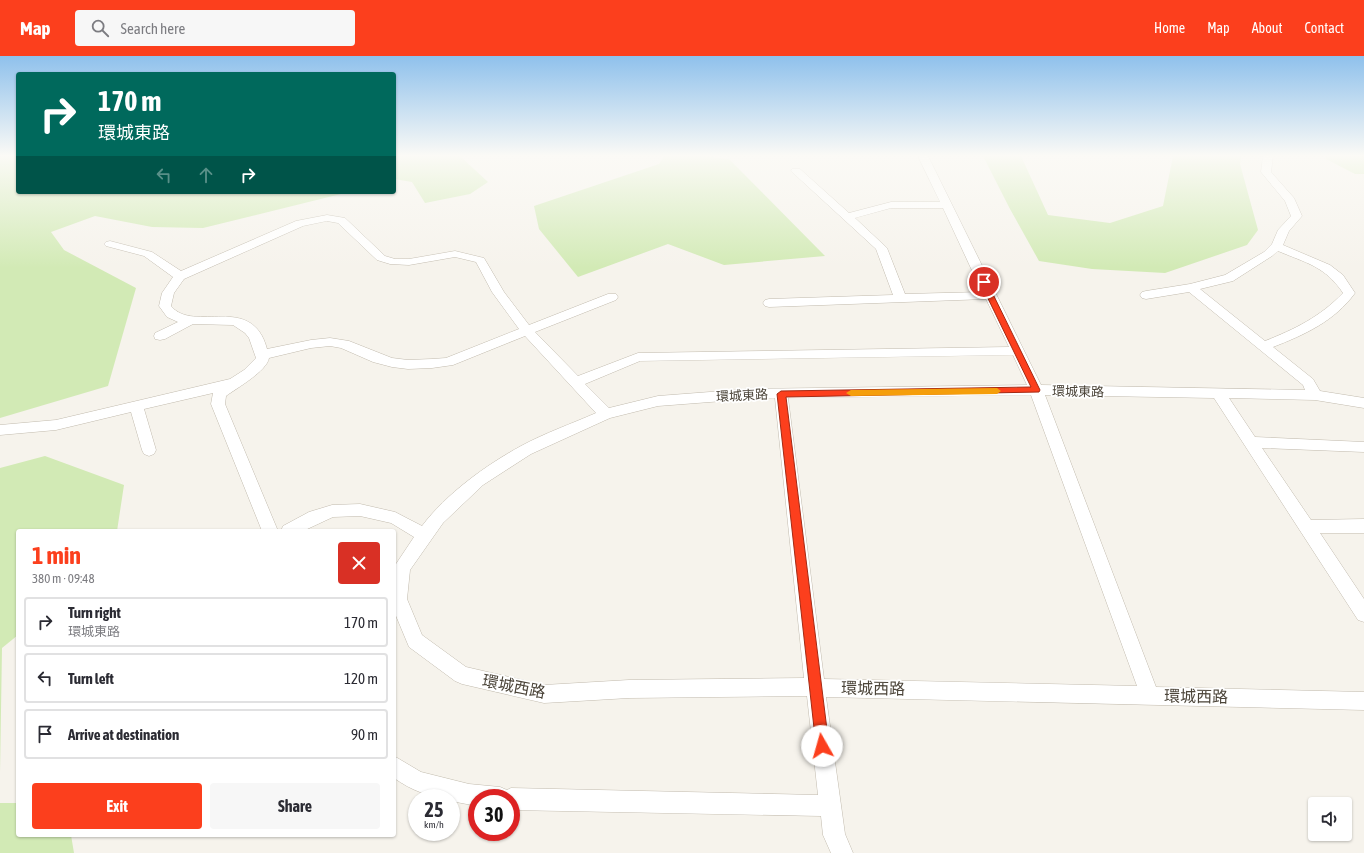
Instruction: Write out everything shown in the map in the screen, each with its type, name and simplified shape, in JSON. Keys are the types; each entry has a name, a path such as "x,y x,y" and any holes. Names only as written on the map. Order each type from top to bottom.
{"street":[{"path":"821,193 882,248 900,298"},
{"path":"940,193 1036,390 1150,695"},
{"path":"1146,295 1191,288 1229,278 1268,254 1278,246 1284,230 1297,216 1290,200 1284,193"},
{"path":"847,217 891,205 946,205"},
{"path":"269,529 218,404 219,394 249,373 263,358 252,331 236,321 190,321 173,315 165,306 165,298 168,290 180,276 300,223 327,218 341,220 381,258 394,262 410,262 455,254 480,260 498,292 528,331 606,414"},
{"path":"110,244 148,254 180,276"},
{"path":"1263,346 1311,327 1336,309 1349,293 1339,278 1326,268 1278,246"},
{"path":"1191,288 1308,382 1315,395"},
{"path":"769,303 990,295"},
{"path":"262,355 324,342 337,342 353,347 383,361 400,364 448,362 612,297"},
{"path":"160,336 190,321"},
{"path":"576,382 638,357 1017,351"},
{"path":"0,430 56,425 235,383"},
{"name":"環城東路","path":"424,535 437,518 478,481 526,450 606,414 658,401 749,394 1036,390 1315,395 1364,403"},
{"path":"1218,393 1364,614"},
{"path":"781,394 830,806 834,835 842,853"},
{"path":"136,406 149,450"},
{"path":"1250,442 1364,447"},
{"path":"292,529 315,517 332,511 360,510 395,518 424,535"},
{"path":"1307,527 1364,526"},
{"name":"環城西路","path":"424,535 402,568 398,599 414,641 462,675 544,694 629,688 815,687 1364,701"},
{"path":"396,767 417,781 468,795"},
{"path":"520,799 830,806"}],"green space":[{"path":"0,193 341,194 203,228 152,227 95,216 51,232 64,250 136,288 108,386 0,418"},
{"path":"419,193 471,193 470,194 425,203"},
{"path":"572,193 763,193 825,256 724,265 668,244 578,277 539,229 534,206"},
{"path":"1002,193 1038,193 1048,215 1110,223 1163,206 1166,193 1248,193 1258,230 1247,245 1165,273 1092,269 1039,261"},
{"path":"45,456 124,485 117,529 16,529 16,637 2,648 0,773 0,468"},
{"path":"0,803 16,803 16,837 71,837 74,853 0,853"}],"slow traffic":[{"path":"851,393 997,391"}],"route":[{"path":"822,746 781,394 1036,390 984,282"}]}
